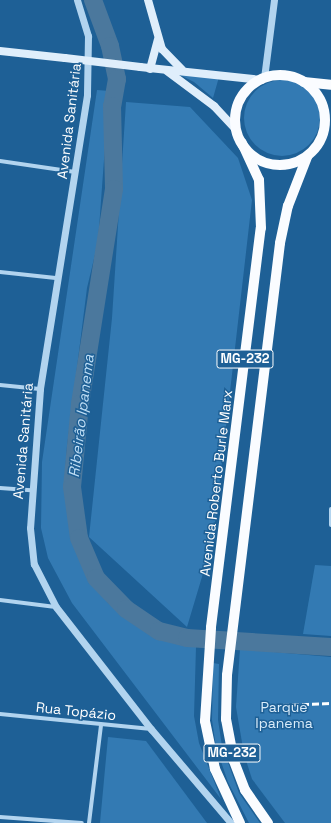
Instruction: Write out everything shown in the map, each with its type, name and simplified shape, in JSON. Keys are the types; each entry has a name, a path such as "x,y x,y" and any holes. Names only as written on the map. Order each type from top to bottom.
{"main road":[{"path":"148,0 158,40 166,56 182,70"},
{"path":"150,69 158,40"},
{"path":"0,51 140,67 167,72 182,70 263,79 285,76 304,82 331,85"},
{"path":"167,72 214,106 236,130"},
{"name":"MG-232","path":"263,79 251,87 238,106 236,130 242,143 254,157 271,165 290,165 307,157"},
{"name":"MG-232","path":"268,823 245,790 234,761 226,719 227,675 280,243 288,206 307,157 328,131 322,104 304,82"},
{"name":"Avenida Roberto Burle Marx","path":"240,823 221,786 210,749 205,721 206,674 261,228 259,180 242,143"}],"street":[{"name":"Avenida Sanitária","path":"77,0 88,36 90,61 77,172 56,278 40,389 31,490 30,528 34,564 56,607 151,729 231,823"},
{"path":"263,79 274,0"},
{"path":"0,161 77,172"},
{"path":"0,272 56,278"},
{"path":"0,385 40,389"},
{"path":"0,488 31,490"},
{"path":"330,525 331,509"},
{"path":"0,600 56,607"},
{"name":"Rua Topázio","path":"0,714 151,729"},
{"path":"89,823 101,724"},
{"path":"0,817 82,823"}],"green space":[{"path":"176,73 219,77 213,98 194,82"},
{"path":"282,80 297,83 309,91 317,103 320,118 317,133 309,145 297,153 282,156 267,153 255,145 247,133 244,118 247,103 255,91 267,83"},
{"path":"97,90 109,91 98,242 87,288 65,472 74,538 83,567 108,603 162,640 196,647 194,716 199,743 221,799 72,603 48,558 41,528 42,462"},
{"path":"126,102 190,107 238,158 252,200 213,540 187,627 89,537 112,318"},
{"path":"315,565 331,566 331,636 303,634"},
{"name":"Parque Ipanema","path":"240,649 331,657 331,823 285,823 252,779 244,754 236,707"},
{"path":"213,663 219,664 218,720 222,746 239,793 260,823 249,823 228,782 216,747 212,720"},
{"path":"108,737 146,741 207,823 100,823"}],"waterway":[{"name":"Ribeirão Ipanema","path":"93,0 110,46 117,79 112,106 114,189 80,404 72,487 79,538 96,578 126,609 159,631 187,638 331,647"}],"railway":[{"path":"282,705 331,703"}]}
